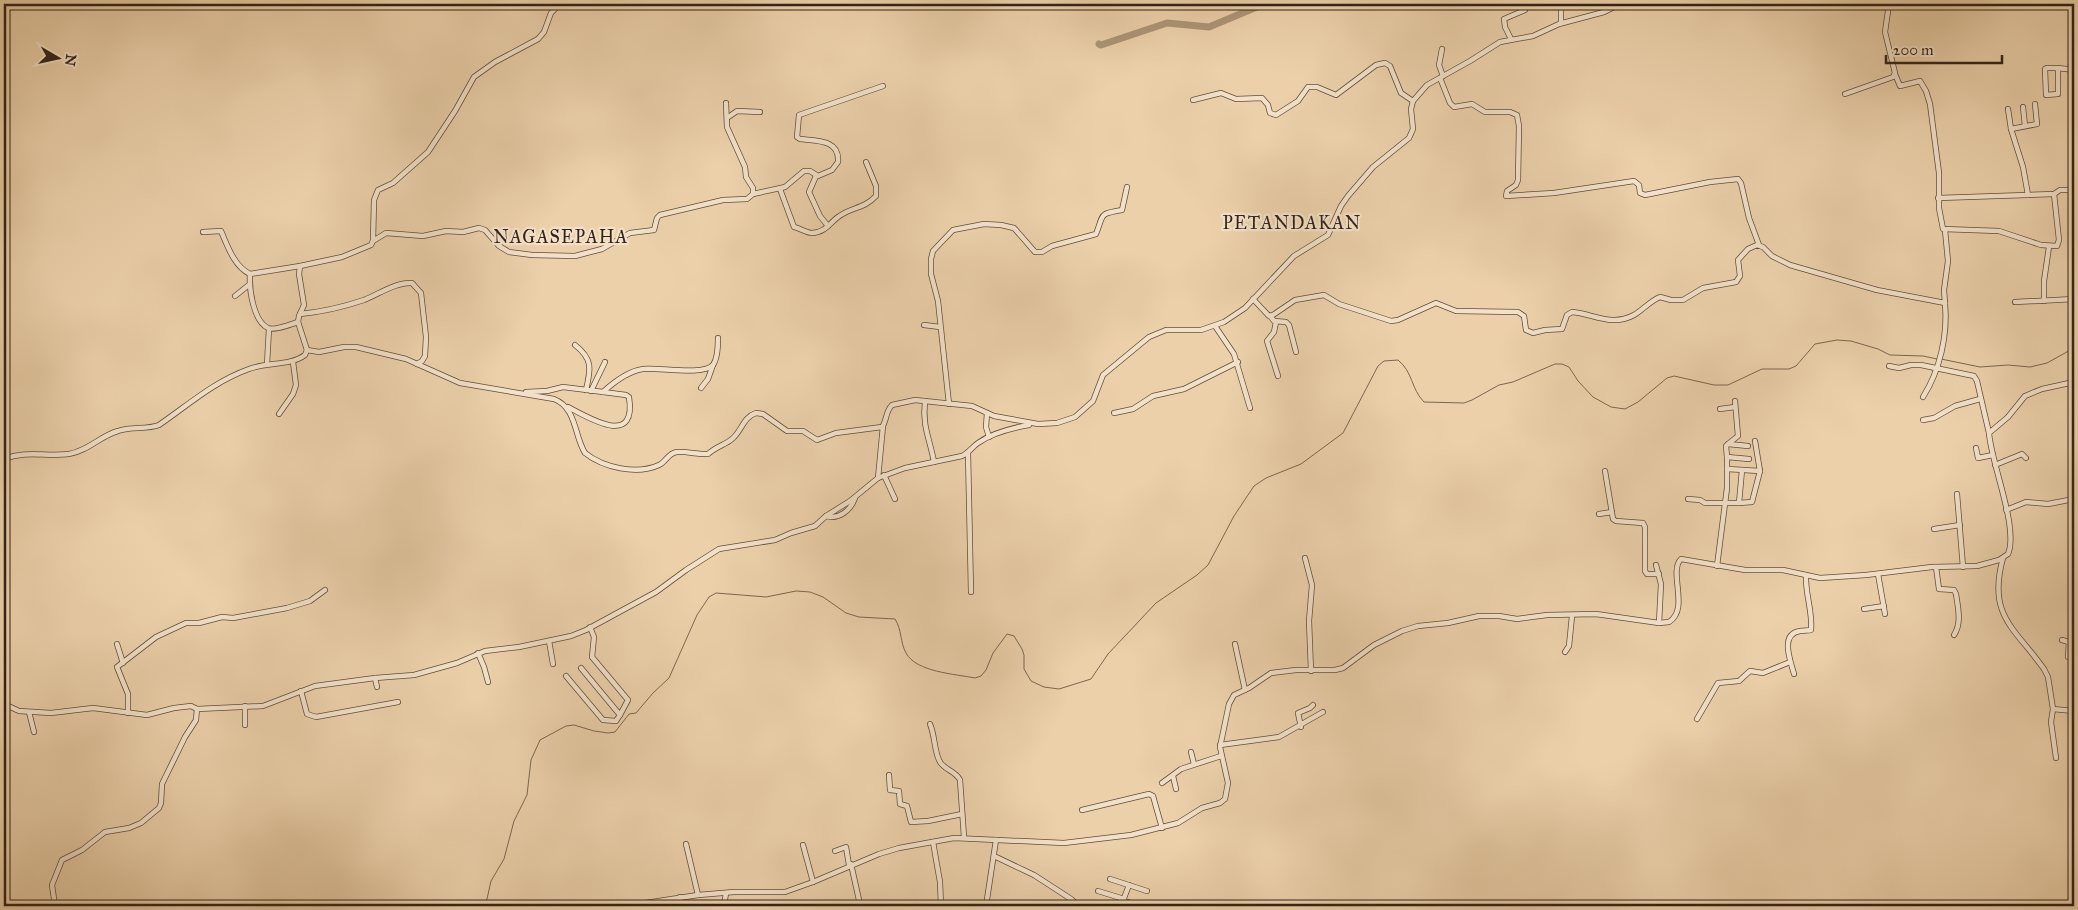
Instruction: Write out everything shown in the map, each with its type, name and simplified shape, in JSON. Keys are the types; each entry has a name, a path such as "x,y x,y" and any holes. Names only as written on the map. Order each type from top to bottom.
{"street":[{"path":"373,241 374,200 378,190 393,183 428,152 455,111 474,77 495,62 538,39 544,32 551,13 560,4"},
{"path":"1561,4 1561,24"},
{"path":"4,704 19,711 29,712 62,712 93,708 152,714 167,709 188,706 197,709 267,705 315,686 420,674 457,663 478,653 549,641 570,636 590,628 656,592 686,570 720,549 775,540 815,526 826,516 846,505 884,475 968,453 978,443 988,437 1032,424 1062,422 1081,413 1092,401 1103,375 1149,337 1166,330 1201,330 1215,326 1236,315 1294,256 1328,235 1340,206 1348,196 1373,167 1409,138 1413,130 1411,117 1413,101 1427,85 1500,42 1532,36 1561,24 1593,16 1620,4"},
{"path":"1889,4 1886,32 1899,86 1920,81 1928,95 1939,172 1938,198 1942,227 1945,230 1948,261 1944,290 1946,330 1936,369 1924,397"},
{"path":"1511,39 1505,27 1504,19 1525,10"},
{"path":"1442,49 1439,63 1450,102 1454,107 1472,104 1484,112 1510,112 1517,115 1519,126 1519,175 1516,185 1506,193 1508,197 1554,193 1632,181 1638,183 1640,193 1645,195 1710,182 1738,179 1741,183 1749,218 1759,245 1772,256 1790,265 1870,288 1945,303"},
{"path":"1193,100 1221,93 1236,99 1262,98 1268,105 1270,113 1276,115 1298,101 1308,87 1317,87 1336,95 1376,65 1386,63 1392,69 1401,93 1413,101"},
{"path":"2058,68 2058,94 2046,96 2045,69 2058,68 2074,70"},
{"path":"1845,94 1890,80 1895,74"},
{"path":"816,176 836,166 838,162 837,154 826,141 800,139 797,137 800,115 883,86"},
{"path":"726,103 726,127 745,167 746,177 753,188 753,194"},
{"path":"2011,129 2038,123 2035,104"},
{"path":"2022,106 2025,126"},
{"path":"2008,108 2011,129 2023,167 2028,195"},
{"path":"727,118 737,112 760,112"},
{"path":"780,189 794,226 811,233 820,231 838,217 862,207 876,196 876,186 866,162"},
{"path":"203,232 221,231 237,263 250,274 348,256 366,249 373,241 386,233 423,236 446,231 463,232 479,228 485,230 499,246 509,252 546,256 582,255 602,249 630,233 654,230 657,218 660,215 720,200 747,199 753,194 780,189 788,186 804,171 810,171 816,176"},
{"path":"816,176 809,192 820,216 828,226"},
{"path":"949,404 938,301 931,274 933,252 954,230 984,224 1012,227 1035,252 1042,252 1052,246 1096,234 1100,219 1104,215 1109,212 1122,210 1127,187"},
{"path":"1938,198 1966,196 1988,198 2054,194 2060,190 2074,190"},
{"path":"1945,230 1999,231 2049,247 2057,246 2059,243 2054,194"},
{"path":"1270,316 1295,300 1324,295 1339,304 1391,321 1398,320 1436,303 1456,311 1521,312 1524,316 1526,330 1530,333 1560,330 1563,328 1567,315 1572,312 1596,319 1623,320 1634,315 1656,298 1683,300 1703,288 1736,282 1740,276 1737,263 1740,255 1759,245"},
{"path":"2044,301 2044,281 2049,247"},
{"path":"4,459 30,453 69,454 84,449 116,431 151,428 165,421 213,387 248,370 267,364 293,362 305,355 306,350 298,322 304,306 299,274 300,266"},
{"path":"250,274 250,284 256,312 270,329"},
{"path":"300,314 323,312 362,300 405,282 412,283 421,293 426,337 425,356 417,364"},
{"path":"235,296 250,284"},
{"path":"1253,299 1276,322 1286,322 1289,325 1296,352"},
{"path":"2014,302 2074,299"},
{"path":"270,329 298,322"},
{"path":"1276,322 1274,332 1267,342 1278,376"},
{"path":"924,326 940,328"},
{"path":"1215,326 1231,348 1238,362 1250,408"},
{"path":"267,364 270,329"},
{"path":"701,388 708,379 716,357 718,338"},
{"path":"575,345 586,354 588,360 588,390"},
{"path":"306,350 319,352 344,347 356,347 395,356 460,383 518,393 547,397 602,424 623,424 626,422 629,414 630,403 628,395 560,387 541,392 518,393"},
{"path":"279,414 293,394 296,385 293,362"},
{"path":"588,390 605,362"},
{"path":"1114,412 1133,409 1153,396 1189,386 1238,362"},
{"path":"603,392 622,377 644,369 692,370 712,365"},
{"path":"626,906 726,892 778,893 813,882 850,865 894,849 964,837 1064,843 1131,835 1181,822 1202,808 1225,800 1228,783 1220,745 1230,701 1234,695 1274,672 1296,670 1332,671 1340,669 1381,641 1418,626 1485,616 1517,619 1546,615 1601,614 1659,623 1669,622 1673,620 1676,612 1678,595 1676,568 1680,560 1689,559 1745,570 1776,569 1820,578 1936,567 1985,565 2003,558 2008,554 2010,547 2006,510 1977,381 1974,376 1915,365 1899,368 1889,366"},
{"path":"1989,433 2008,417 2025,396 2042,389 2074,382"},
{"path":"1924,420 1934,418 1955,406 1980,399"},
{"path":"878,478 883,426 887,412 892,405 909,401 925,401 975,406 994,416 1032,424"},
{"path":"925,401 925,432 930,443 934,462"},
{"path":"1717,566 1725,502 1726,446 1738,436 1735,401"},
{"path":"565,406 586,453 605,464 624,469 658,466 671,454 677,452 708,454 717,446 732,440 745,421 756,413 763,414 787,431 804,431 812,438 819,440 836,433 883,426"},
{"path":"1720,409 1735,407"},
{"path":"987,413 986,427 988,437"},
{"path":"1688,499 1700,500 1706,503 1752,502 1760,471 1755,441"},
{"path":"1728,444 1748,446"},
{"path":"1976,448 1978,458 1993,455"},
{"path":"968,453 971,592"},
{"path":"1995,465 2022,454 2026,458"},
{"path":"1726,457 1749,459"},
{"path":"1727,469 1760,471"},
{"path":"1739,503 1742,470"},
{"path":"1605,471 1614,520 1643,523 1645,527 1645,571 1647,574 1659,574"},
{"path":"884,475 895,499"},
{"path":"1957,494 1963,567"},
{"path":"2006,510 2026,502 2048,504 2074,499"},
{"path":"1599,514 1612,512"},
{"path":"1934,529 1960,525"},
{"path":"1305,558 1312,585 1309,622 1311,671"},
{"path":"2003,558 1998,589 2001,606 2012,630 2044,668 2048,677 2053,708 2051,722 2056,758"},
{"path":"1656,565 1661,594 1659,623"},
{"path":"1936,567 1939,589 1954,590 1956,594 1959,624 1958,630 1954,634"},
{"path":"1878,574 1885,614"},
{"path":"1794,674 1787,649 1790,637 1798,631 1811,630 1812,618 1807,598 1806,575"},
{"path":"128,713 128,694 117,668 156,637 186,623 199,623 222,617 233,618 287,608 310,601 325,590"},
{"path":"1864,609 1884,606"},
{"path":"1565,652 1569,646 1572,616"},
{"path":"566,676 603,720 616,721 628,700 592,656 594,637 590,628"},
{"path":"2062,640 2069,642 2068,657 2074,659"},
{"path":"549,641 553,664"},
{"path":"117,644 123,662"},
{"path":"1235,644 1245,690"},
{"path":"478,653 488,682"},
{"path":"1697,719 1718,683 1739,681 1750,671 1763,673 1790,662"},
{"path":"581,668 620,715"},
{"path":"375,678 377,687"},
{"path":"301,690 308,714 316,717 398,702"},
{"path":"1301,727 1298,713 1313,705"},
{"path":"245,706 245,725"},
{"path":"2053,708 2057,710 2074,710"},
{"path":"56,906 52,885 62,860 82,850 106,832 129,828 141,823 159,808 162,784 185,737 196,720 197,709"},
{"path":"29,712 34,732"},
{"path":"1220,745 1279,737 1301,727 1307,720 1323,712"},
{"path":"930,724 939,761 955,773 960,780 964,837"},
{"path":"1190,752 1194,764"},
{"path":"1162,784 1180,770 1221,756"},
{"path":"889,776 890,790 899,791 900,804 907,806 911,822 928,822 962,814"},
{"path":"1173,776 1176,789"},
{"path":"1082,810 1149,794 1153,796 1162,828"},
{"path":"986,906 996,840"},
{"path":"933,842 940,882 941,906"},
{"path":"686,844 698,895"},
{"path":"803,845 813,882"},
{"path":"835,851 846,848 859,900"},
{"path":"994,856 1034,875 1079,906"},
{"path":"870,857 874,864"},
{"path":"1110,879 1148,891"},
{"path":"1123,902 1129,885"},
{"path":"1098,891 1123,902 1141,906"},
{"path":"724,906 726,892"},
{"path":"678,906 680,897"}],"waterway":[{"path":"1099,44 1101,45 1167,23 1209,27 1264,4"},
{"path":"482,906 487,899 491,881 504,859 514,821 527,795 531,760 540,740 566,726 574,725 594,731 615,732 629,714 636,713 669,678 697,615 709,597 716,593 766,597 796,591 810,592 823,597 846,613 859,617 895,619 899,627 904,649 911,659 918,664 937,671 975,678 981,676 986,670 993,653 1007,634 1014,636 1022,649 1024,669 1031,681 1044,687 1059,689 1091,679 1108,654 1156,603 1197,575 1208,565 1234,516 1254,486 1266,478 1301,464 1343,433 1378,366 1384,361 1398,360 1403,365 1424,402 1464,403 1499,385 1513,382 1555,364 1562,364 1569,367 1578,381 1593,397 1611,407 1625,409 1638,402 1667,378 1674,376 1714,385 1728,385 1762,369 1789,369 1796,366 1815,344 1837,340 1851,341 1878,349 1890,355 1923,356 1937,359"},
{"path":"1941,359 1980,367 2008,365 2030,367 2047,363 2074,348"}],"district":[{"name":"PETANDAKAN","path":"1292,223"},
{"name":"NAGASEPAHA","path":"561,237"}]}
